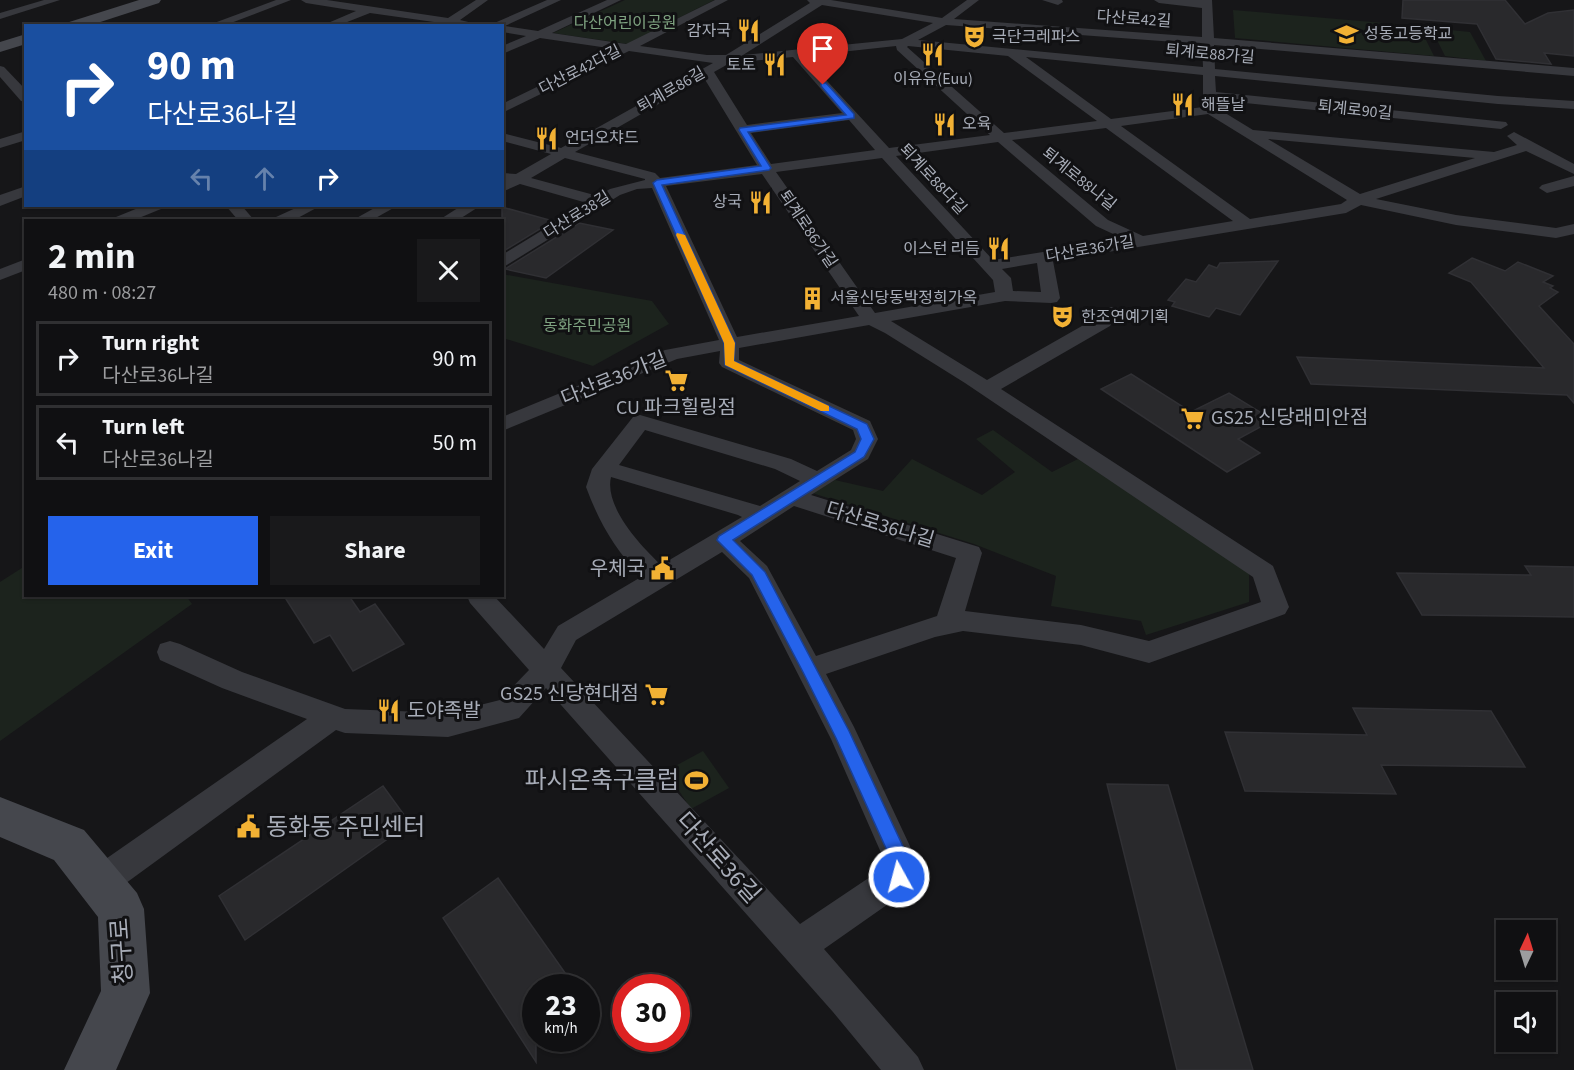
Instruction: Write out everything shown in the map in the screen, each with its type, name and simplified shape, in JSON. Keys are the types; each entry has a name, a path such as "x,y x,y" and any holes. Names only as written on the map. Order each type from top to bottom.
{"main road":[{"path":"77,24 154,0"},
{"path":"0,47 24,40"},
{"name":"청구로","path":"0,817 69,844 121,909 126,993 90,1070"}],"street":[{"path":"0,16 55,0"},
{"path":"217,24 286,0"},
{"path":"306,0 446,23 483,0"},
{"path":"331,24 389,0"},
{"path":"501,24 556,0"},
{"path":"504,50 616,0"},
{"name":"다산로42다길","path":"504,108 723,0"},
{"name":"다산로42길","path":"819,0 944,22 1207,47 1455,62 1574,72"},
{"name":"퇴계로86길","path":"510,177 562,152 727,59 819,0"},
{"path":"504,29 707,59 727,59 905,42 944,22 974,0"},
{"path":"884,152 1210,110 1207,3 1159,0"},
{"name":"퇴계로88가길","path":"905,42 1209,72 1471,88 1574,105"},
{"name":"퇴계로88나길","path":"905,42 901,48 1000,137 1102,223 1142,241"},
{"path":"1207,47 1302,62"},
{"path":"1012,52 1247,224"},
{"name":"퇴계로88다길","path":"795,53 989,266"},
{"path":"1455,62 1471,88 1524,147 1574,180"},
{"path":"0,69 20,92"},
{"name":"퇴계로86가길","path":"706,70 766,168 870,319"},
{"name":"퇴계로90길","path":"1209,95 1502,125"},
{"path":"1553,103 1574,121"},
{"name":"퇴계로90길","path":"1210,110 1358,200 1456,220 1556,233 1574,229"},
{"path":"743,130 851,116"},
{"name":"퇴계로90길","path":"1249,134 1498,156"},
{"path":"0,144 24,136"},
{"name":"다산로38길","path":"504,138 650,176 657,183"},
{"path":"1524,147 1574,170"},
{"name":"퇴계로90길","path":"1358,200 1524,147"},
{"name":"퇴계로86가길","path":"766,168 884,152"},
{"name":"다산로38길","path":"504,262 598,201 635,184 766,168"},
{"path":"510,177 598,201"},
{"path":"1547,188 1574,180"},
{"path":"657,183 730,343"},
{"path":"0,201 24,191"},
{"name":"다산로36가길","path":"989,266 1346,208 1358,200"},
{"path":"129,215 152,207"},
{"path":"235,207 245,219"},
{"path":"284,219 310,207"},
{"path":"363,219 387,207"},
{"path":"449,219 470,207"},
{"name":"다산로36가길","path":"504,424 672,354 1005,296 1051,298 1044,257"},
{"path":"0,275 24,265"},
{"path":"989,266 1002,278 1005,296"},
{"path":"987,389 1103,322 1111,311"},
{"path":"809,669 963,621 1081,635 1149,652 1276,607 1264,572 987,389 892,329 870,319"},
{"name":"다산로36나길","path":"170,652 232,680 345,721 448,725 509,710 546,670 567,633 724,540 860,454 867,439 862,426 729,363 730,343"},
{"name":"다산로36나길","path":"601,478 640,423 783,464 816,480"},
{"path":"659,579 628,548 611,520 601,478 746,509 760,517"},
{"name":"다산로36나길","path":"790,497 970,553 948,624"},
{"path":"724,540 758,572 844,736 898,855 899,877 798,946"},
{"name":"다산로36길","path":"480,597 846,999 905,1070"},
{"path":"99,883 332,717"}],"green space":[{"name":"다산어린이공원","path":"625,0 714,0 628,44 553,33"},
{"path":"1233,10 1419,26 1434,56 1235,38"},
{"path":"1431,28 1470,32 1486,61 1445,56"},
{"name":"동화주민공원","path":"504,274 652,301 669,324 593,366 504,338"},
{"path":"993,430 1052,472 1078,459 1249,572 1249,602 1146,635 1141,621 1051,606 1056,576 974,544 812,493 835,480 883,491 912,459 982,495 1015,472 976,439"},
{"path":"24,567 24,597 187,597 192,604 0,741 0,582"},
{"name":"파시온축구클럽","path":"703,751 729,788 691,809 666,771"}],"building":[{"path":"1403,0 1505,0 1525,24 1548,13 1574,10 1574,56 1544,53 1551,64 1496,59 1477,24 1402,18"},
{"path":"502,207 553,221 504,251 504,219 502,219"},
{"path":"579,223 613,230 546,278 505,269"},
{"path":"1472,258 1505,271 1518,262 1553,276 1543,282 1553,286 1550,288 1558,292 1539,306 1574,344 1574,403 1567,395 1311,384 1297,357 1544,368 1471,282 1449,273"},
{"path":"1278,261 1240,315 1216,308 1209,317 1172,306 1175,302 1168,300 1186,279 1196,282 1209,265 1217,268 1220,263"},
{"path":"1131,374 1191,412 1229,393 1273,420 1238,439 1260,453 1227,472 1101,389"},
{"path":"1525,566 1574,567 1574,617 1422,615 1397,573 1531,575"},
{"path":"285,597 350,597 360,612 375,604 404,644 353,671 330,635 314,643"},
{"path":"1353,708 1491,711 1525,767 1381,765 1396,794 1245,791 1225,732 1367,735"},
{"path":"1107,784 1168,785 1253,1070 1177,1070"},
{"path":"383,786 410,823 245,940 219,896"},
{"path":"498,878 566,974 522,974 522,1040 443,918"},
{"path":"530,1052 536,1052 536,1062"}],"slow traffic":[{"path":"681,235 730,343 729,363 825,409"}],"place":[{"name":"감자국","path":"749,31"},
{"name":"성동고등학교","path":"1346,34"},
{"name":"극단크레파스","path":"974,37"},
{"name":"이유유(Euu)","path":"933,54"},
{"name":"토토","path":"774,65"},
{"name":"해뜰날","path":"1183,105"},
{"name":"오육","path":"944,124"},
{"name":"언더오챠드","path":"547,138"},
{"name":"상국","path":"760,202"},
{"name":"이스턴 리듬","path":"998,249"},
{"name":"서울신당동박정희가옥","path":"812,298"},
{"name":"한조연예기획","path":"1063,317"},
{"name":"CU 파크힐링점","path":"676,381"},
{"name":"GS25 신당래미안점","path":"1193,418"},
{"name":"우체국","path":"663,569"},
{"name":"GS25 신당현대점","path":"657,694"},
{"name":"도야족발","path":"389,711"},
{"name":"파시온축구클럽","path":"697,780"},
{"name":"동화동 주민센터","path":"248,827"}],"route":[{"path":"823,85 851,116 743,130 766,168 657,183 730,343 729,363 862,426 867,439 860,454 804,487 724,540 758,572 780,619 844,736 898,855 899,877"}]}
